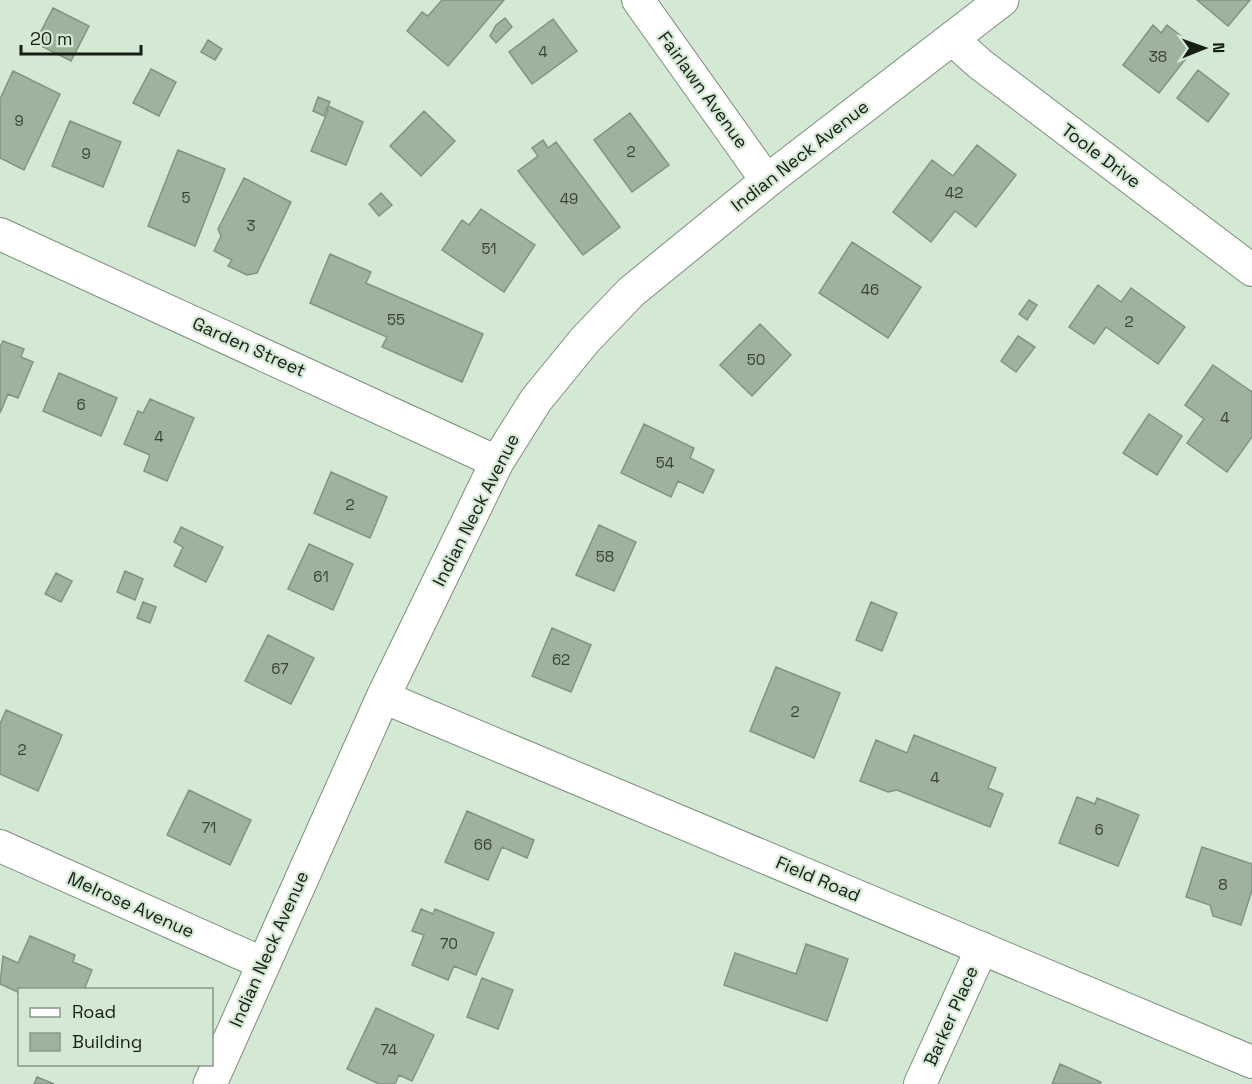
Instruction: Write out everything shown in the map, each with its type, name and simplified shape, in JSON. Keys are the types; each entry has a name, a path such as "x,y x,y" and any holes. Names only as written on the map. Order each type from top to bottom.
{"street":[{"name":"Fairlawn Avenue","path":"638,0 767,181"},
{"name":"Indian Neck Avenue","path":"210,1084 262,963 383,697 497,462 536,400 585,340 631,292 767,181 1002,0"},
{"name":"Toole Drive","path":"952,39 989,71 1252,270"},
{"name":"Garden Street","path":"0,234 497,462"},
{"name":"Field Road","path":"383,697 1252,1062"},
{"name":"Melrose Avenue","path":"0,846 262,963"},
{"name":"Barker Place","path":"920,1084 982,948"}],"building":[{"path":"442,0 504,0 448,66 407,31 422,12 428,16"},
{"path":"1197,0 1250,0 1228,26"},
{"path":"53,8 89,26 71,61 35,43"},
{"path":"505,18 512,27 496,43 490,36 496,25"},
{"path":"553,19 577,51 532,84 509,52"},
{"path":"1153,25 1161,33 1167,25 1195,47 1159,93 1123,65"},
{"path":"208,40 222,49 215,60 201,52"},
{"path":"151,69 176,82 159,116 133,103"},
{"path":"1198,70 1229,94 1208,122 1177,98"},
{"path":"13,71 60,94 24,170 0,158 0,99"},
{"path":"318,97 330,102 328,106 363,122 346,165 311,151 328,111 327,108 324,116 313,111"},
{"path":"424,111 455,141 421,176 390,146"},
{"path":"630,113 669,165 632,192 594,140"},
{"path":"70,121 121,142 103,187 52,166"},
{"path":"543,140 548,148 556,142 620,227 583,255 518,171 538,156 532,148"},
{"path":"977,145 1016,175 976,227 955,211 931,242 893,212 932,160 953,176"},
{"path":"178,150 225,169 195,246 148,226"},
{"path":"244,178 291,202 257,273 247,275 228,266 232,260 214,251 221,236 218,229"},
{"path":"381,193 392,205 379,216 369,204"},
{"path":"481,209 535,245 504,292 442,250 462,220 469,225"},
{"path":"852,242 921,287 888,338 819,293"},
{"path":"330,254 371,272 366,283 483,334 462,382 382,347 387,337 310,303"},
{"path":"1098,285 1121,302 1131,288 1185,327 1158,364 1106,327 1094,344 1069,327"},
{"path":"1029,300 1037,305 1027,320 1019,314"},
{"path":"760,324 791,355 752,396 720,365"},
{"path":"1018,336 1035,347 1016,372 1001,361"},
{"path":"3,341 24,349 21,357 33,362 18,398 8,394 0,413 0,347"},
{"path":"1213,365 1252,392 1252,437 1227,472 1187,443 1204,419 1185,405"},
{"path":"59,373 117,398 101,436 43,411"},
{"path":"150,399 194,418 167,481 144,471 150,455 124,444 138,411 143,413"},
{"path":"1149,414 1182,436 1157,475 1123,453"},
{"path":"644,424 694,448 690,458 714,470 703,493 678,481 671,497 621,473"},
{"path":"331,472 387,497 370,538 314,513"},
{"path":"599,525 636,542 614,591 576,575"},
{"path":"181,527 223,547 206,582 174,566 183,547 174,542"},
{"path":"309,544 353,564 333,610 288,589"},
{"path":"125,571 143,579 135,600 117,592"},
{"path":"56,573 72,581 61,602 45,594"},
{"path":"143,602 156,607 150,623 137,618"},
{"path":"871,602 897,613 882,651 856,640"},
{"path":"552,628 591,645 571,692 532,676"},
{"path":"268,635 314,658 291,704 245,681"},
{"path":"776,667 840,693 814,758 750,731"},
{"path":"6,710 62,735 38,791 0,774 0,724"},
{"path":"914,735 996,768 988,788 1003,794 990,827 897,790 888,792 860,781 876,740 907,753"},
{"path":"189,790 251,820 230,865 167,835"},
{"path":"1077,797 1095,804 1097,798 1139,815 1118,866 1059,843"},
{"path":"467,811 534,840 527,858 502,847 488,880 445,862"},
{"path":"1202,847 1252,864 1252,890 1241,925 1213,916 1210,905 1186,897"},
{"path":"421,909 433,914 435,909 494,933 476,975 454,966 448,980 412,965 424,935 412,931"},
{"path":"30,936 75,955 73,962 92,970 85,988 18,988 18,992 0,984 3,956 18,963"},
{"path":"806,944 848,959 827,1021 724,985 735,953 796,974"},
{"path":"482,978 513,990 498,1029 467,1017"},
{"path":"376,1008 434,1035 412,1081 399,1075 395,1084 379,1084 347,1069"},
{"path":"1060,1064 1101,1082 1100,1084 1052,1084"},
{"path":"37,1077 54,1084 34,1084"}]}
